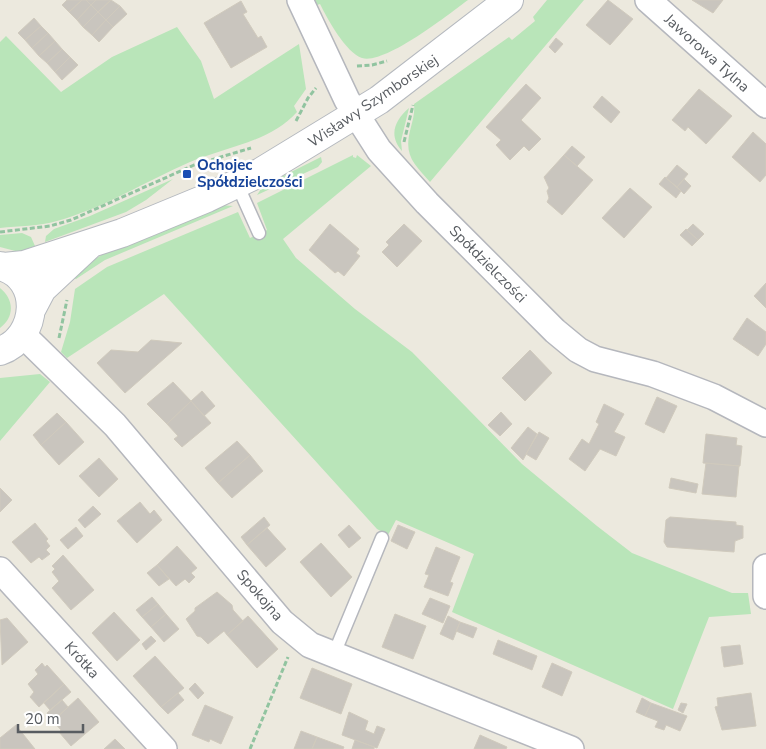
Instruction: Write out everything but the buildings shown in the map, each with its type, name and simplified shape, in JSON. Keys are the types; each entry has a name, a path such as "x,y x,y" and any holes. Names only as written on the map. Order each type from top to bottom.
{"street":[{"name":"Spółdzielczości","path":"300,0 347,100 379,150 427,203 555,331 578,350 595,359 653,374 714,397 766,424"},
{"name":"Wisławy Szymborskiej","path":"2,267 24,264 58,252 89,246 166,216 237,184 300,150 356,115 452,46 510,0"},
{"name":"Jaworowa Tylna","path":"648,0 766,105"},
{"name":"Wisławy Szymborskiej","path":"23,335 28,326 32,308 42,289 89,246"},
{"path":"2,267 23,282 32,308"},
{"path":"0,351 14,344 23,335"},
{"name":"Spokojna","path":"23,335 115,425 282,622 310,645 571,749"},
{"path":"766,567 766,596"},
{"name":"Krótka","path":"0,570 164,749"}],"lane":[{"path":"237,184 259,234"},
{"path":"334,654 382,538"}],"path":[{"path":"302,111 310,95 320,85"},
{"path":"0,232 50,226 71,220 191,166 224,157"},
{"path":"57,344 64,318 67,296"},
{"path":"250,749 297,635"}],"green space":[{"path":"311,0 468,0 401,46 386,54 372,58 362,58 356,55 344,42 327,18 320,4 314,6"},
{"path":"547,0 584,0 430,182 414,164 409,152 408,145 414,116 414,104 509,37 512,40 535,21 533,17"},
{"path":"177,27 201,61 214,99 299,44 306,89 294,106 297,112 286,122 261,137 190,162 108,202 74,216 50,223 0,228 0,42 6,36 61,92 112,57"},
{"path":"409,108 401,141 402,151 394,134 397,123"},
{"path":"353,155 356,158 357,155 371,166 283,239 296,258 355,309 412,352 522,464 632,553 732,593 748,593 751,614 709,617 673,709 452,612 474,554 396,520 388,535 377,529 164,294 67,358 61,352 70,322 75,289 107,267 238,212 250,238 267,230 257,203"},
{"path":"321,157 322,162 318,167 257,195 263,186"},
{"path":"173,179 146,200 126,212 45,242 46,236 54,229 90,216"},
{"path":"220,205 233,206 105,260 76,279 69,276 103,254"},
{"path":"22,233 31,237 35,246 19,252 0,247 0,235"},
{"path":"0,288 8,297 11,308 8,319 0,328"},
{"path":"40,374 50,382 0,441 0,378"}],"place":[{"name":"Ochojec Spółdzielczości","path":"187,174"}]}
